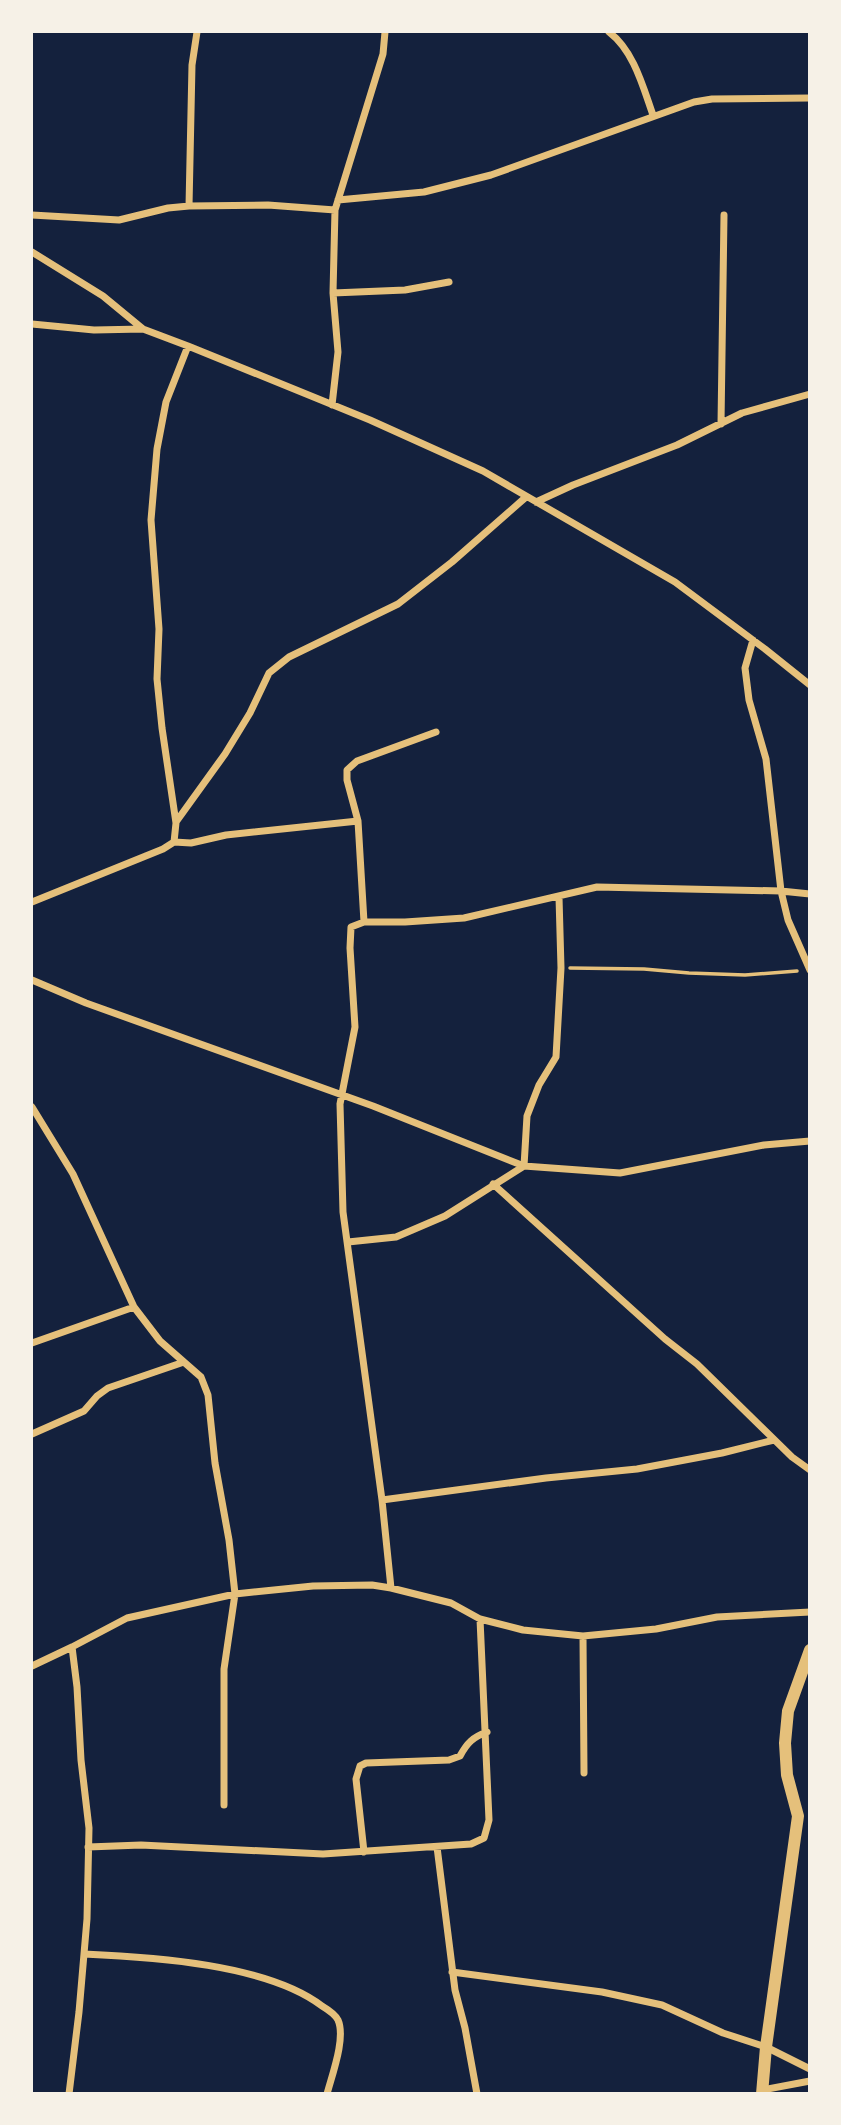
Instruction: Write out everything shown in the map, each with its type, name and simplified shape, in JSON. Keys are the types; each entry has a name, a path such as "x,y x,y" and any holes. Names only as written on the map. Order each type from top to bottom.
{"street":[{"path":"189,206 192,65 197,32"},
{"path":"332,405 338,352 332,293 335,210 383,54 385,32"},
{"path":"609,32 630,56 653,115"},
{"path":"338,200 424,192 492,175 694,102 712,99 810,98"},
{"path":"32,215 119,220 168,208 189,206 268,205 335,210"},
{"path":"721,424 724,215"},
{"path":"32,252 103,296 143,329 332,405 483,471 674,582 810,685"},
{"path":"332,293 405,290 449,282"},
{"path":"32,324 94,330 143,329"},
{"path":"174,842 176,823 157,679 159,629 151,520 157,449 166,402 188,345"},
{"path":"536,502 677,445 743,413 810,394"},
{"path":"176,823 225,754 270,673 289,657 398,604 452,562 526,497"},
{"path":"753,640 745,668 749,700 766,759 781,891 788,920 810,970"},
{"path":"364,922 358,821 347,780 347,770 357,761 436,732"},
{"path":"32,902 163,849 174,842 191,843 226,835 358,821"},
{"path":"391,1588 382,1500 343,1212 341,1095 355,1027 351,927 364,922 464,918 597,887 810,894"},
{"path":"524,1166 527,1116 539,1085 556,1057 561,968 559,897"},
{"path":"32,980 86,1003 341,1095 524,1166 620,1173 764,1144 810,1140"},
{"path":"32,1107 72,1174 134,1307 160,1341 201,1377 208,1395 215,1463 229,1540 235,1594 224,1669 224,1805"},
{"path":"348,1242 396,1237 445,1216 524,1166"},
{"path":"493,1184 665,1339 697,1364 792,1457 810,1470"},
{"path":"32,1343 134,1307"},
{"path":"32,1434 84,1411 108,1388 184,1362"},
{"path":"382,1500 545,1478 637,1469 722,1454 774,1440"},
{"path":"32,1666 127,1618 235,1594 313,1586 372,1585 391,1588 451,1603 480,1619 523,1630 583,1636 656,1629 717,1617 810,1612"},
{"path":"88,1847 141,1845 323,1854 471,1844 484,1838 489,1820 480,1619"},
{"path":"583,1636 584,1773"},
{"path":"69,2094 84,1954 89,1828 72,1647"},
{"path":"810,1650 788,1711 785,1743 788,1775 798,1816 762,2092 810,2081"},
{"path":"364,1852 356,1779 360,1766 366,1763 449,1760 460,1756 474,1736 487,1732"},
{"path":"437,1847 452,1972 477,2094"},
{"path":"84,1954 211,1966 264,1978 310,1997 338,2021 340,2041 327,2094"},
{"path":"452,1972 602,1992 662,2006 723,2033 766,2047 810,2069"}],"path":[{"path":"561,968 644,969 745,975 797,971"}]}
